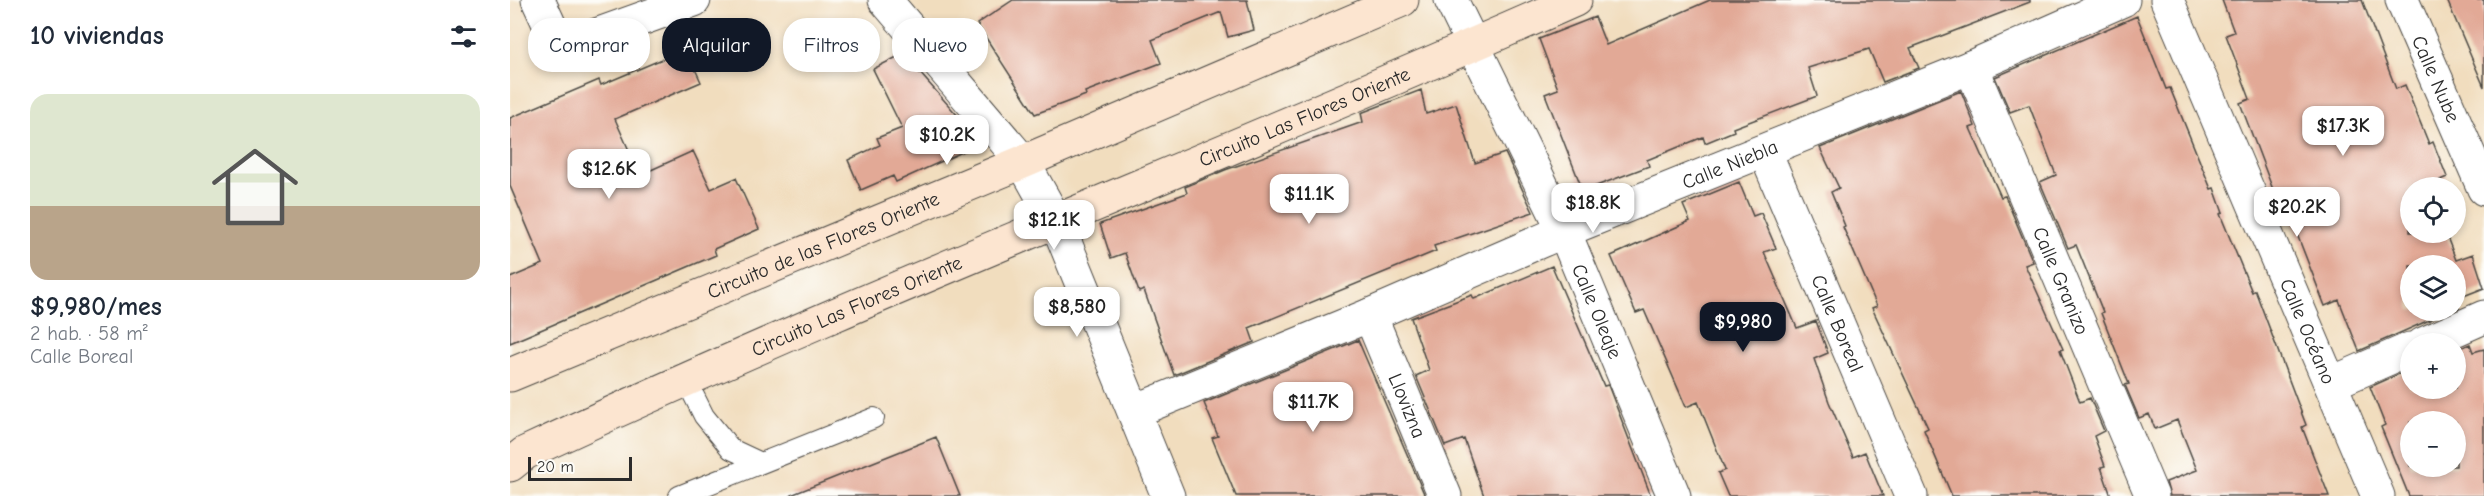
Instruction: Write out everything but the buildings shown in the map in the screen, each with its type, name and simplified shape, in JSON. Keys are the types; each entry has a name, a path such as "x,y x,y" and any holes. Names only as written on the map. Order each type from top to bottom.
{"main road":[{"name":"Circuito de las Flores Oriente","path":"510,375 1023,162 1402,0"},
{"name":"Circuito Las Flores Oriente","path":"510,465 525,453 686,378 1056,223 1575,0"}],"street":[{"path":"538,0 560,48 694,0"},
{"path":"885,0 1023,162 1056,223 1168,496"},
{"name":"Calle Oleaje","path":"1451,0 1564,231 1674,496"},
{"name":"Calle Niebla","path":"1135,411 1370,315 1564,231 1765,152 1971,67 2123,0"},
{"name":"Calle Océano","path":"2167,0 2332,383 2378,496"},
{"name":"Calle Nube","path":"2402,0 2484,189"},
{"name":"Calle Granizo","path":"1971,67 2152,496"},
{"name":"Calle Boreal","path":"1765,152 1911,496"},
{"name":"Llovizna","path":"1370,315 1445,496"},
{"path":"2448,333 2484,317"},
{"path":"2332,383 2400,353"}],"lane":[{"path":"686,378 704,416 731,449 761,463"},
{"path":"679,496 874,418"}]}
